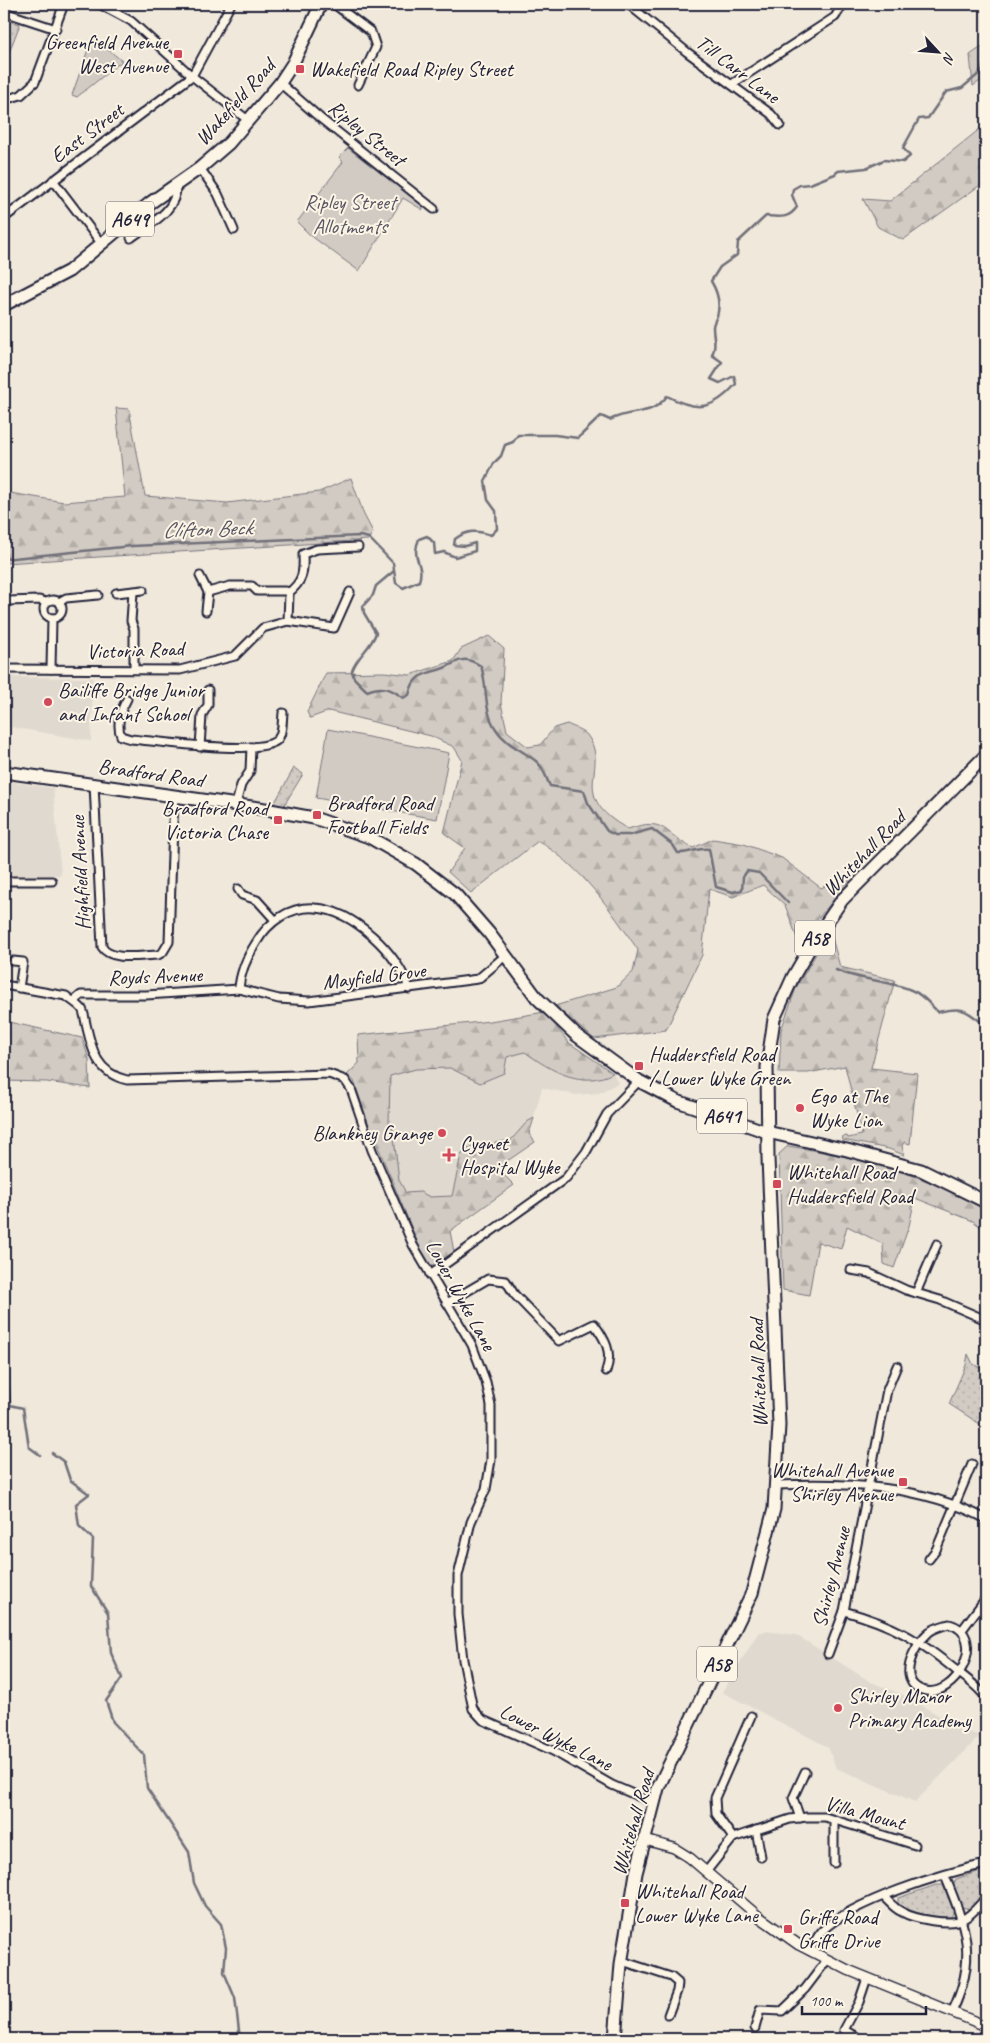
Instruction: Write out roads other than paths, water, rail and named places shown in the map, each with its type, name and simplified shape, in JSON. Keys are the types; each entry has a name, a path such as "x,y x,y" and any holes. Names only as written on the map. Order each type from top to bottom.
{"main road":[{"name":"Wakefield Road","path":"4,305 69,271 101,243 200,168 229,143 280,83 293,63 321,4"},
{"name":"Whitehall Road","path":"615,2039 622,1961 636,1873 658,1788 752,1593 766,1547 774,1509 779,1425 767,1132 767,1067 774,1019 793,977 810,946 842,900 986,755"},
{"name":"Bradford Road","path":"4,772 236,804 314,818 370,837 416,864 455,894 489,932 537,998 576,1035 639,1080"},
{"name":"A641","path":"639,1080 677,1101 767,1132 847,1150 920,1170 986,1202"}],"street":[{"path":"4,100 21,95 35,82 64,4"},
{"path":"99,4 131,21 192,76 249,121"},
{"path":"192,76 231,4"},
{"path":"334,4 371,32 376,46 358,85"},
{"name":"Till Carr Lane","path":"628,4 687,52 771,114 780,125"},
{"path":"732,84 835,18 843,4"},
{"path":"4,12 56,29"},
{"name":"East Street","path":"4,218 192,76"},
{"name":"Ripley Street","path":"280,83 320,118 434,209"},
{"path":"200,168 218,194 234,230"},
{"path":"54,180 101,243"},
{"path":"131,238 170,209 176,196 176,186"},
{"path":"208,592 230,586 252,586 257,591 288,592 297,586 304,574 303,554 317,548 358,547"},
{"path":"200,576 208,592 206,612"},
{"path":"116,593 143,590"},
{"path":"133,592 131,620 134,630 134,669"},
{"path":"288,592 288,621"},
{"name":"Victoria Road","path":"4,669 180,670 235,656 264,628 288,621 334,628 350,592"},
{"path":"59,602 66,598 98,595"},
{"path":"7,601 39,600 46,602 54,599 59,602 61,612 58,617 52,618 47,616 44,611 46,602"},
{"path":"51,669 52,618"},
{"path":"200,747 202,715 208,705 208,690"},
{"path":"127,699 121,709 118,729 121,736 131,739 200,747 251,747 273,743 279,738 283,713"},
{"path":"236,804 241,785 250,771 251,747"},
{"name":"Highfield Avenue","path":"94,784 102,947 104,951 116,955 158,955 163,952 169,942 174,795"},
{"path":"4,881 52,881"},
{"path":"238,889 242,895 257,900 275,920"},
{"path":"239,989 240,976 261,934 275,920 290,911 315,908 340,914 359,925 386,948 407,981 409,989"},
{"name":"Mayfield Grove","path":"239,989 278,999 309,1002 478,979 505,956"},
{"path":"13,961 26,962 19,988"},
{"path":"4,985 66,996 74,1001"},
{"name":"Royds Avenue","path":"74,1001 81,995 146,995 239,989"},
{"name":"Lower Wyke Lane","path":"74,1001 82,1009 94,1056 100,1066 117,1078 136,1080 329,1074 344,1080 352,1089 372,1150 413,1245 472,1345 486,1382 491,1404 491,1460 486,1489 471,1522 458,1576 463,1660 473,1709 483,1720 553,1751 612,1785 654,1803"},
{"path":"430,1275 566,1178 586,1152 607,1114 639,1080"},
{"path":"916,1293 937,1244"},
{"path":"850,1270 869,1273 986,1319"},
{"path":"447,1304 488,1279 506,1281 514,1294 558,1341 594,1324 606,1341 610,1361 606,1371"},
{"name":"Shirley Avenue","path":"828,1654 844,1611 887,1390 897,1366"},
{"path":"929,1559 936,1550 957,1505 972,1464"},
{"path":"776,1485 812,1483 869,1487 918,1494 957,1505 986,1519"},
{"path":"962,1630 986,1598"},
{"path":"844,1611 895,1628 920,1643 960,1674 986,1698"},
{"path":"949,1624 966,1633 970,1648 968,1660 960,1674 945,1687 935,1692 918,1688 912,1684 909,1668 912,1654 920,1643 928,1632 949,1624"},
{"path":"706,1872 733,1838 716,1814 715,1798 751,1716"},
{"path":"800,1818 793,1798 805,1772"},
{"name":"Villa Mount","path":"733,1838 800,1818 818,1816 915,1845"},
{"path":"834,1820 834,1863"},
{"path":"756,1830 761,1857"},
{"path":"645,1840 674,1848 758,1916 810,1951 868,1978 986,2026"},
{"path":"810,1951 823,1930 848,1912 884,1897 986,1864"},
{"path":"945,1876 963,1920 968,1944 968,1970 960,1997 952,2012"},
{"path":"884,1897 901,1912 910,1916 936,1921 963,1920 986,1898"},
{"path":"754,2028 760,2010 782,2011 805,1990 827,1960"},
{"path":"622,1961 676,1981 677,1991 668,2015"},
{"path":"861,2039 844,2030 868,1978"}],"waterway":[{"name":"Clifton Beck","path":"4,559 132,546 360,536 369,538 393,563 396,583 403,588 419,581 420,570 416,552 419,539 427,536 434,543 435,554 444,552 455,557 475,551 475,543 465,546 454,545 455,539 459,536 472,532 491,535 497,529 496,511 488,500 485,481 494,463 501,456 505,445 513,442 518,435 555,435 578,438 601,416 610,420 618,416 647,410 661,403 667,396 687,405 704,406 728,393 736,384 734,376 720,383 711,379 722,362 712,355 715,344 713,326 719,306 717,293 711,281 720,267 737,255 738,242 766,216 776,217 791,214 797,207 792,195 793,189 800,185 810,184 838,171 866,168 884,160 903,162 910,156 903,148 919,119 928,118 946,92 962,88 986,68"},
{"path":"394,571 376,586 373,595 363,606 364,613 376,633 352,671 354,678 367,691 386,688 403,698 409,695 414,682 418,678 456,662 468,660 481,666 489,714 500,735 539,764 550,786 584,791 588,803 607,831 615,835 630,835 652,829 673,845 678,853 709,849 716,887 733,892 742,890 743,877 747,871 759,873 788,903"},
{"path":"836,970 845,974 893,984 911,990 922,997 938,1012 954,1009 964,1011 974,1016 986,1026"},
{"path":"4,1367 8,1371 10,1405 23,1408 29,1447 40,1455"},
{"path":"52,1453 64,1462 70,1480 89,1494 76,1504 79,1526 93,1539 91,1586 108,1613 111,1653 122,1678 106,1701 113,1722 144,1755 147,1788 189,1852 194,1883 205,1906 221,1924 226,1948 224,1972 235,1998 240,2039"}],"place":[{"name":"Greenfield Avenue West Avenue","path":"178,54"},
{"name":"Wakefield Road Ripley Street","path":"300,69"},
{"name":"Bailiffe Bridge Junior and Infant School","path":"48,702"},
{"name":"Bradford Road Football Fields","path":"317,815"},
{"name":"Bradford Road Victoria Chase","path":"278,820"},
{"name":"Huddersfield Road / Lower Wyke Green","path":"639,1066"},
{"name":"Ego at The Wyke Lion","path":"800,1108"},
{"name":"Blankney Grange","path":"442,1133"},
{"name":"Cygnet Hospital Wyke","path":"449,1155"},
{"name":"Whitehall Road Huddersfield Road","path":"777,1184"},
{"name":"Whitehall Avenue Shirley Avenue","path":"903,1482"},
{"name":"Shirley Manor Primary Academy","path":"838,1708"},
{"name":"Whitehall Road Lower Wyke Lane","path":"625,1903"},
{"name":"Griffe Road Griffe Drive","path":"788,1929"}],"park label":[{"name":"Ripley Street Allotments","path":"350,214"}]}
